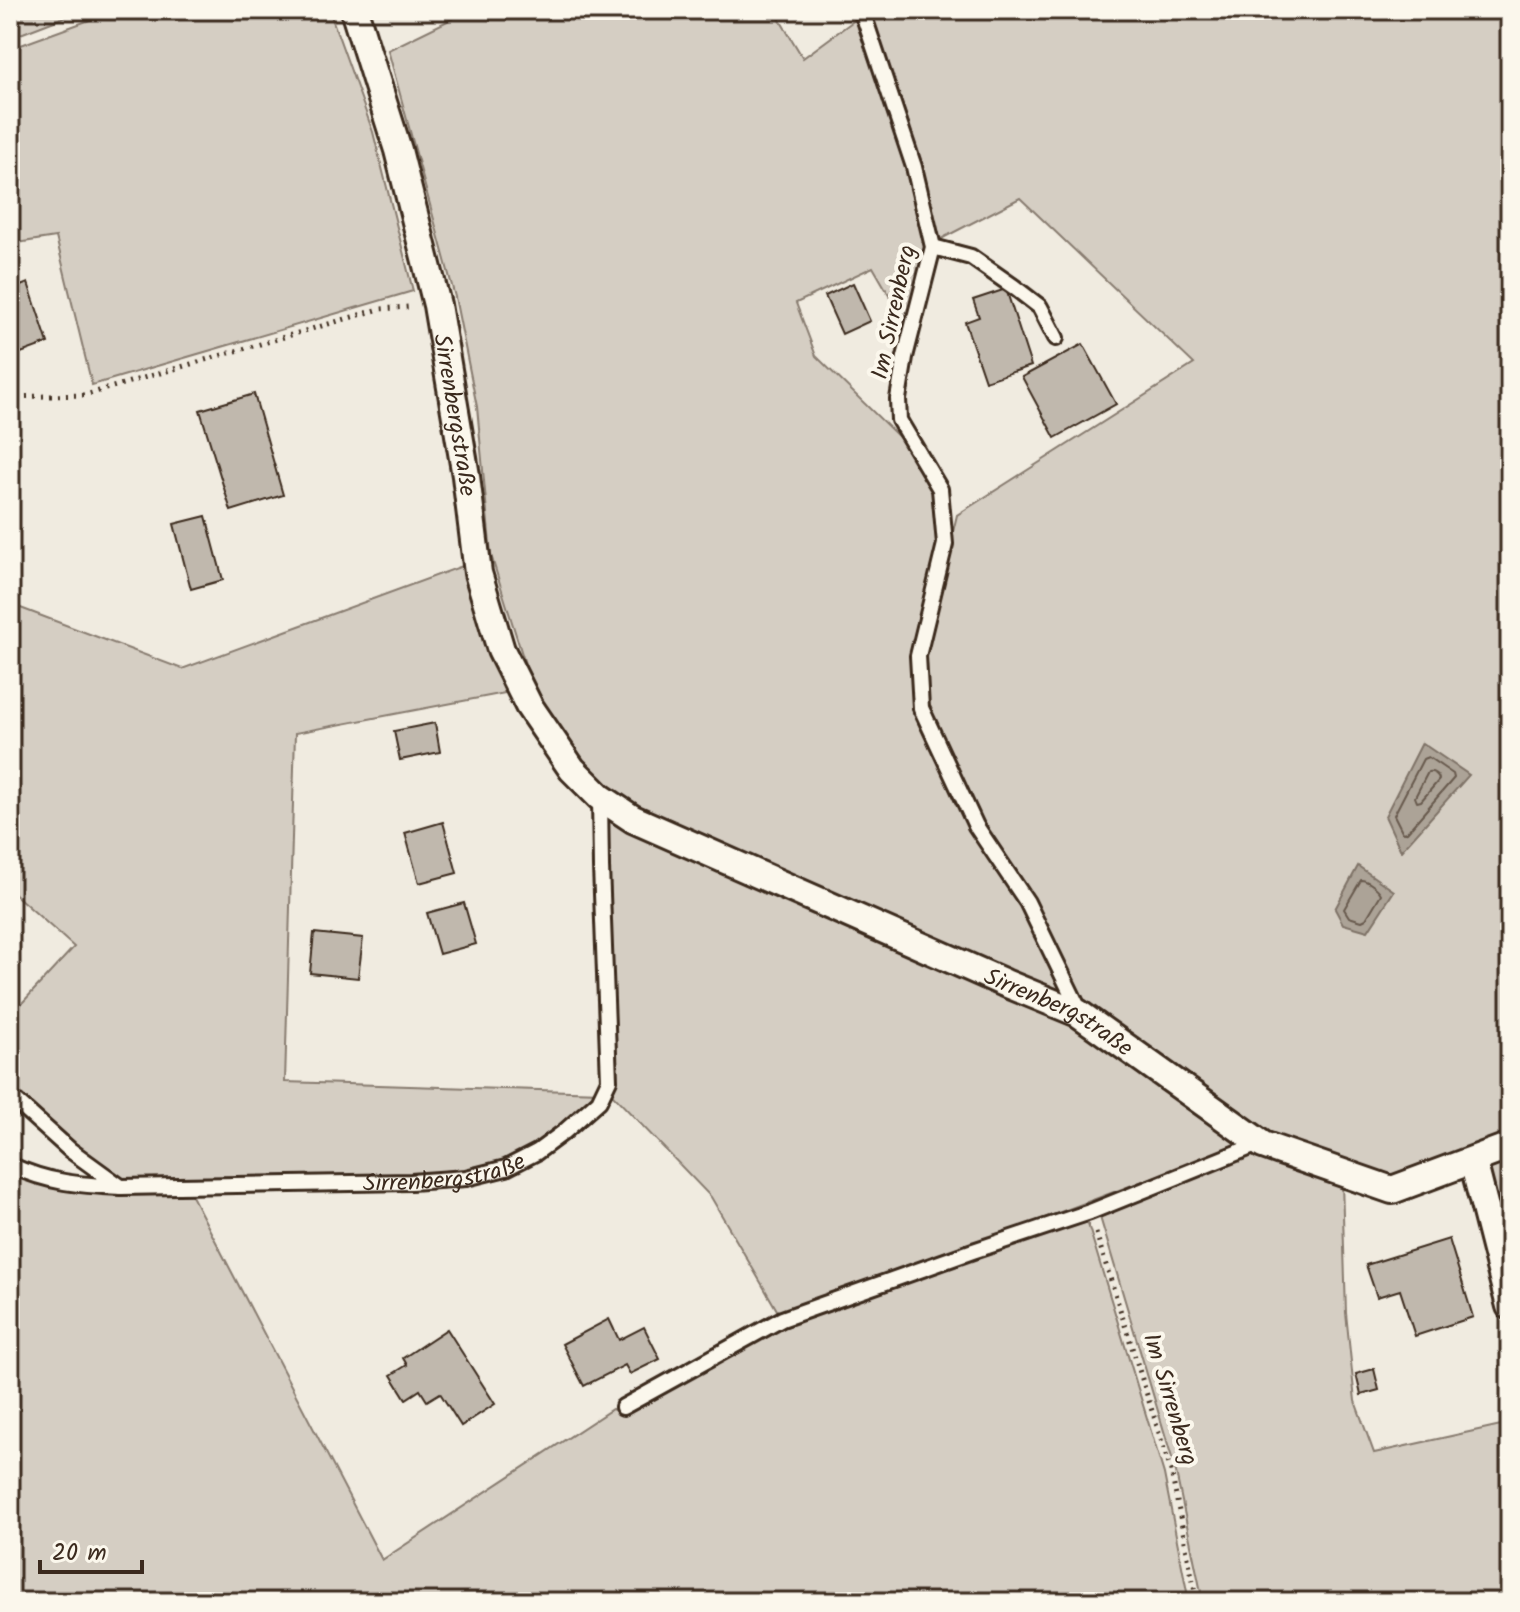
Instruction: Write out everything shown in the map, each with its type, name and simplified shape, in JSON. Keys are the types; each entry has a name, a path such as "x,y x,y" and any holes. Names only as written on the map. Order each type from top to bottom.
{"street":[{"name":"Sirrenbergstraße","path":"354,10 398,150 437,305 466,476 478,573 501,650 529,706 572,769 600,797 633,819 1078,1013 1261,1143 1392,1190 1510,1146"},
{"path":"1473,1161 1510,1306"}],"lane":[{"name":"Im Sirrenberg","path":"860,10 914,167 933,247 905,357 898,399 899,420 940,489 945,544 918,656 921,708 976,826 1027,902 1078,1013"},
{"path":"933,247 971,257 1014,287 1040,307 1056,338"},
{"name":"Sirrenbergstraße","path":"10,1165 35,1176 75,1185 121,1187 381,1182 466,1178 506,1168 537,1152 599,1101 609,1080 600,797"},
{"path":"10,1096 70,1150 121,1187"},
{"path":"623,1407 782,1319 1090,1212 1261,1143"}],"path":[{"path":"10,397 85,395 380,309 437,305"},
{"name":"Im Sirrenberg","path":"1090,1212 1171,1471 1197,1602"}],"shaded area":[{"path":"10,10 83,10 10,38"},
{"path":"117,10 329,10 373,132 413,291 92,385 56,237 10,244 10,49"},
{"path":"470,10 774,10 803,58 856,19 899,132 927,252 909,329 873,267 796,303 816,356 905,443 938,502 939,534 913,659 913,713 971,831 1023,905 1070,1001 626,804 579,762 530,680 491,555 477,407 455,297 388,50"},
{"path":"868,10 1510,10 1510,1137 1388,1185 1273,1140 1082,1002 980,821 926,704 923,656 957,515 1194,364 1020,198 939,240 906,129 910,126"},
{"path":"465,565 480,630 505,693 295,733 285,1082 600,1092 563,1128 537,1145 505,1162 465,1173 412,1177 124,1182 73,1143 10,1084 10,1016 74,947 10,890 10,604 182,669"},
{"path":"608,814 1074,1021 1247,1142 781,1317 711,1197 611,1093 615,1060"},
{"path":"1260,1151 1342,1182 1346,1313 1355,1401 1374,1453 1510,1423 1510,1602 1203,1602 1175,1468 1100,1217"},
{"path":"1510,1151 1510,1289 1477,1163"},
{"path":"10,1171 54,1185 98,1192 190,1192 382,1560 612,1409 620,1413 783,1321 1087,1221 1164,1474 1189,1602 10,1602"}],"water":[{"path":"1422,743 1469,775 1401,851 1385,816"},
{"path":"1358,866 1394,891 1368,931 1343,924 1335,909"}],"building":[{"path":"28,283 48,343 10,357 10,290"},
{"path":"853,283 870,321 842,334 825,296"},
{"path":"1006,289 1031,366 985,381 965,322 979,317 973,300"},
{"path":"1083,344 1116,404 1055,438 1022,377"},
{"path":"254,394 283,495 231,511 200,410"},
{"path":"206,516 223,580 191,589 174,524"},
{"path":"435,723 440,752 400,760 394,731"},
{"path":"443,822 457,873 419,883 405,833"},
{"path":"464,903 476,944 439,954 427,913"},
{"path":"314,933 363,938 358,978 310,973"},
{"path":"1449,1239 1473,1317 1415,1336 1400,1290 1377,1297 1366,1265"},
{"path":"609,1319 619,1340 644,1327 660,1359 630,1374 625,1365 584,1386 562,1344"},
{"path":"447,1329 495,1404 461,1426 440,1393 427,1401 420,1390 406,1399 391,1375 407,1365 403,1358"},
{"path":"1374,1369 1379,1390 1361,1395 1356,1374"}]}
